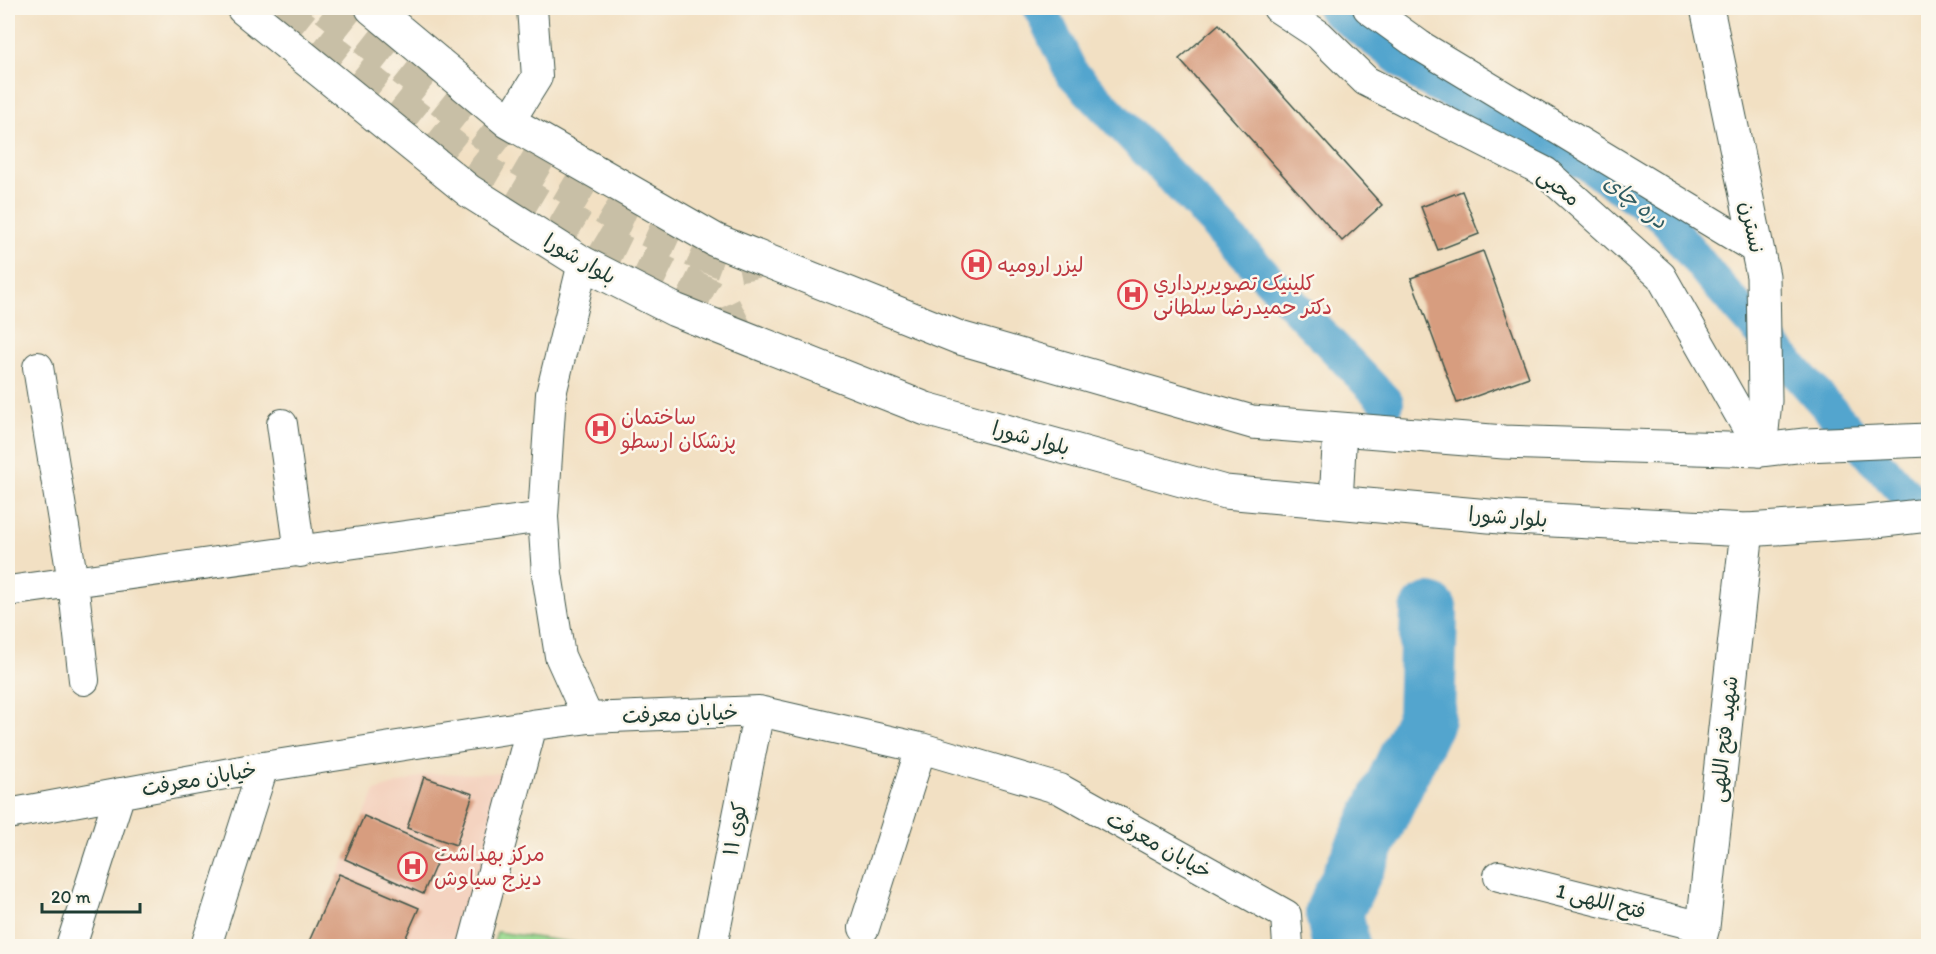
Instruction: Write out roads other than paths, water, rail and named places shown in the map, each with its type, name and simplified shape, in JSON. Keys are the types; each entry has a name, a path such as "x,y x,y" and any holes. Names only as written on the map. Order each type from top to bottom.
{"main road":[{"name":"بلوار شورا","path":"243,8 469,191 583,263 675,310 926,409 1225,492 1511,518 1747,530 1867,522 1929,515"},
{"path":"372,8 509,122 715,240 960,338 1252,422 1504,442 1760,450 1805,445 1929,440"},
{"name":"نسترن","path":"1707,8 1759,262 1765,401 1760,450"},
{"path":"1336,502 1340,429"},
{"name":"شهید فتح اللهی","path":"1701,937 1747,530"}],"street":[{"path":"509,122 537,76 532,8"},
{"name":"محبی","path":"1278,8 1319,35 1366,81 1545,172 1661,276 1760,450"},
{"path":"1368,8 1419,45 1759,262"},
{"path":"583,263 551,394 543,516 547,574 560,656 588,718"},
{"path":"38,367 73,582 84,680"},
{"path":"282,424 300,552"},
{"path":"8,591 300,552 543,516"},
{"name":"خیابان معرفت","path":"8,814 262,767 532,725 588,718 759,711 921,748 1059,789 1286,915 1288,946"},
{"name":"کوی ۱۱","path":"712,946 759,711"},
{"path":"474,946 532,725"},
{"path":"864,928 921,748"},
{"path":"207,946 262,767"},
{"path":"71,946 120,793"},
{"name":"فتح اللهی 1","path":"1499,876 1701,937"}],"waterway":[{"path":"1040,8 1071,72 1387,403"},
{"name":"دره چای","path":"1333,8 1424,78 1588,165 1663,217 1711,277 1928,519"},
{"path":"1341,946 1334,912 1426,718 1429,612"}],"tunnel":[{"path":"279,8 481,169 611,246 721,300 739,336"},
{"path":"326,8 506,151 618,217 693,251 733,266 764,260"}],"place":[{"name":"لیزر ارومیه","path":"976,265"},
{"name":"کلینیک تصويربرداري دکتر حمیدرضا سلطانی","path":"1132,295"},
{"name":"ساختمان پزشکان ارسطو","path":"600,429"},
{"name":"مرکز بهداشت دیزج سیاوش","path":"413,866"}]}
